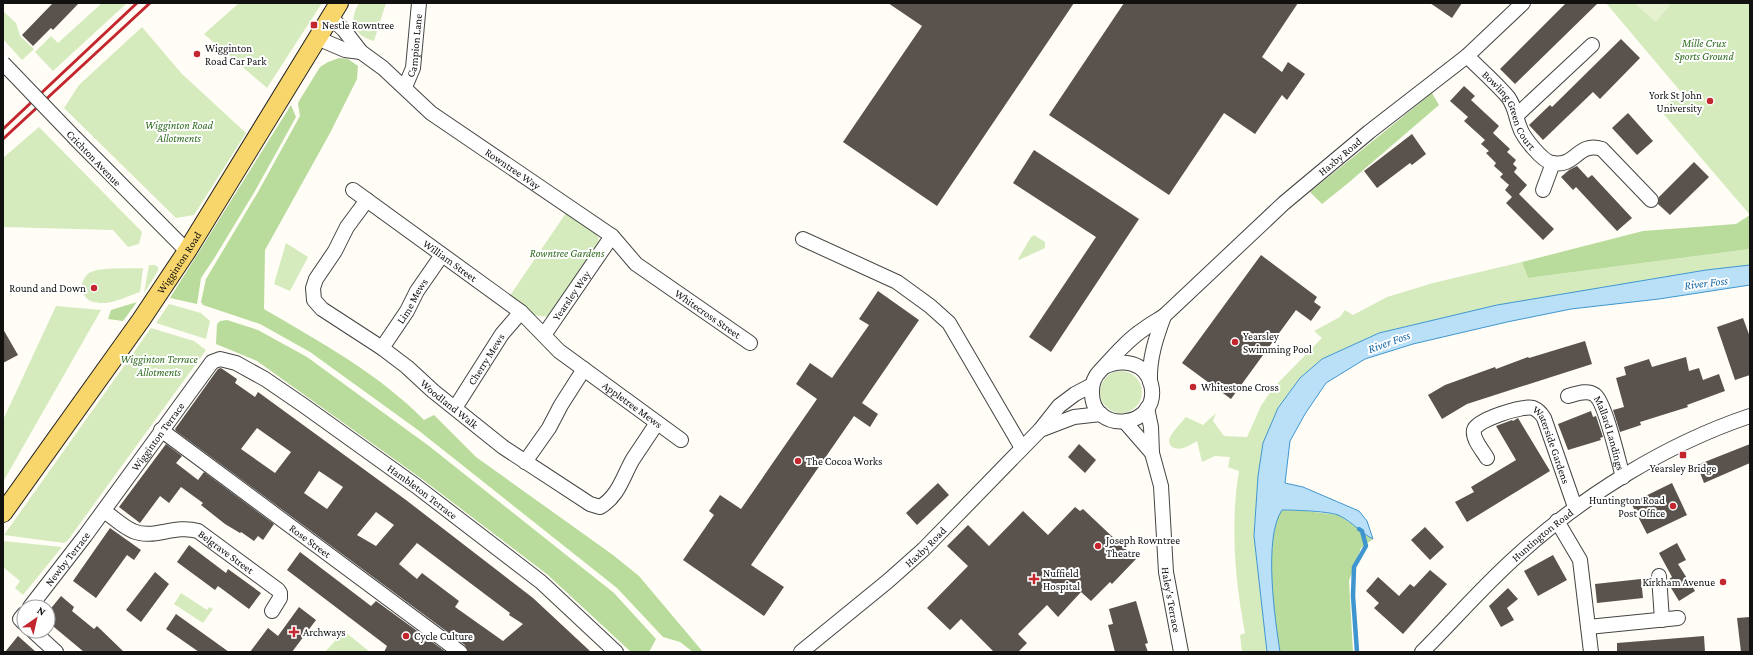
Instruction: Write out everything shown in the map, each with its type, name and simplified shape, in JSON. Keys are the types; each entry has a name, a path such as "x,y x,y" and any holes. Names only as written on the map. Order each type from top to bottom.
{"main road":[{"name":"Wigginton Road","path":"3,513 141,320 187,251 334,10"}],"street":[{"name":"Campion Lane","path":"405,87 413,68 419,3"},
{"name":"Haxby Road","path":"801,652 888,581 924,549 1040,430 1059,406 1075,394 1092,385 1099,372 1143,329 1164,316 1288,199 1369,132 1467,56 1523,3"},
{"name":"Rowntree Way","path":"334,10 344,30 361,52 405,87 431,113 612,236 636,264 666,285"},
{"name":"Rowntree Way","path":"317,38 345,50 361,52"},
{"path":"1517,115 1592,45"},
{"name":"Bowling Green Court","path":"1467,56 1508,97 1514,106 1523,135 1542,156 1553,163"},
{"name":"Crichton Avenue","path":"3,63 187,251"},
{"path":"1543,190 1553,163 1569,161 1586,148 1593,146 1602,149 1651,200"},
{"name":"William Street","path":"353,190 521,312 544,335"},
{"name":"Woodland Walk","path":"367,200 346,227 335,251 316,279 314,300 322,309 382,348 503,447 590,504 600,507 610,502 620,486 632,460 657,423"},
{"name":"Yearsley Way","path":"544,335 612,236"},
{"path":"803,239 897,282 930,306 949,323 1022,448"},
{"name":"Lime Mews","path":"382,348 407,310 417,291 442,255"},
{"name":"Whitecross Street","path":"666,285 750,343"},
{"name":"Cherry Mews","path":"455,408 502,334 521,312"},
{"name":"Haxby Road","path":"1150,382 1153,347 1164,316"},
{"name":"Appletree Mews","path":"544,335 559,351 681,440"},
{"name":"Hambleton Terrace","path":"212,362 220,359 236,363 265,379 416,486 541,582 616,652"},
{"path":"1092,385 1092,396 1095,406 1101,414 1116,422 1134,420 1147,408 1151,400 1152,391 1146,374 1140,367 1122,361 1104,367"},
{"name":"Wigginton Terrace","path":"104,511 161,430 212,362"},
{"path":"526,462 549,428 561,405 584,369"},
{"name":"Mallard Landings","path":"1568,396 1580,392 1588,392 1595,394 1598,398 1605,416 1623,477"},
{"name":"Waterside Gardens","path":"1487,458 1475,438 1474,430 1476,426 1505,413 1526,407 1539,411 1544,418 1575,507"},
{"name":"Haley's Terrace","path":"1147,408 1151,427 1152,453 1160,486 1166,572 1181,652"},
{"name":"Haxby Road","path":"1040,430 1074,417 1101,414"},
{"name":"Huntington Road","path":"1422,652 1512,560 1575,507 1623,477 1684,443 1750,416"},
{"name":"Haley's Terrace","path":"1125,422 1152,453"},
{"name":"Rose Street","path":"161,430 460,652"},
{"name":"Belgrave Street","path":"104,511 132,531 144,534 187,528 198,531 292,601"},
{"name":"Newby Terrace","path":"36,599 104,511"},
{"path":"1557,521 1580,560 1591,652"},
{"path":"1660,576 1662,620"},
{"path":"272,611 280,598 280,593"},
{"path":"1588,627 1678,618"},
{"path":"42,639 56,652"}],"green space":[{"path":"102,3 127,3 53,71 35,52 51,36 58,43"},
{"path":"239,3 322,3 267,88 204,34"},
{"path":"359,3 386,3 374,41 361,35 354,27 354,16"},
{"name":"Mille Crux Sports Ground","path":"1606,3 1750,3 1750,215 1660,110 1681,92"},
{"path":"1634,3 1672,3 1656,22"},
{"path":"3,11 16,23 20,36 34,49 22,60 3,39"},
{"name":"Wigginton Road Allotments","path":"142,27 182,74 246,133 194,215 176,218 64,108 79,85"},
{"path":"339,58 348,59 358,66 357,79 330,133 265,250 264,309 348,359 387,387 424,420 434,415 476,457 613,555 639,576 703,652 693,652 680,642 663,637 617,588 418,430 310,352 260,324 203,305 201,302 206,279 258,192 300,116 299,101 320,67"},
{"path":"1432,93 1439,105 1347,184 1322,204 1310,192"},
{"path":"291,105 296,117 255,191 201,278 197,304 170,298"},
{"path":"39,127 142,232 139,244 128,247 113,230 3,227 3,158"},
{"name":"Rowntree Gardens","path":"566,213 596,234 599,242 596,250 552,314 546,316 535,315 524,309 509,297"},
{"path":"1750,215 1750,249 1528,278 1522,262 1643,231 1736,224"},
{"path":"1034,235 1045,242 1045,248 1019,260 1018,259 1031,237"},
{"path":"286,243 308,257 290,291 274,284"},
{"path":"1750,249 1750,265 1706,270 1497,305 1379,333 1322,359 1300,378 1278,408 1263,443 1258,476 1254,536 1267,652 1242,652 1240,635 1245,633 1236,573 1234,532 1236,491 1239,471 1228,467 1230,457 1215,456 1202,462 1197,441 1181,449 1171,446 1169,442 1170,437 1186,417 1203,425 1216,413 1213,421 1224,436 1247,437 1261,406 1273,388 1322,338 1314,331 1340,317 1345,310 1353,315 1387,297 1433,283 1522,262 1528,278"},
{"path":"149,265 155,265 158,267 158,271 144,293"},
{"path":"143,268 140,292 108,303 96,303 86,297 82,290 83,281 87,274 96,270"},
{"path":"137,302 123,321 108,319 111,310"},
{"path":"169,304 201,313 210,321 206,339 156,323"},
{"path":"56,306 101,310 3,482 3,420"},
{"path":"227,320 258,330 307,357 429,446 614,593 656,639 649,652 631,652 548,575 422,479 257,361 216,344 217,324 220,321"},
{"name":"Wigginton Terrace Allotments","path":"151,328 194,341 206,350 68,540 64,543 4,535"},
{"path":"1117,371 1125,371 1133,374 1139,380 1142,392 1139,404 1133,410 1125,413 1117,413 1109,410 1103,404 1100,396 1100,388 1103,380 1109,374"},
{"path":"1282,510 1339,515 1373,539 1361,548 1349,581 1353,652 1280,652 1273,600 1272,559 1273,539 1276,523"},
{"path":"3,541 62,547 23,595 15,588 20,581 3,567"},
{"path":"181,593 207,610 209,607 213,609 203,623 174,604"},
{"path":"344,631 370,652 325,652"}],"water":[{"name":"River Foss","path":"1750,265 1750,285 1659,299 1571,309 1507,322 1413,344 1365,359 1326,383 1305,414 1290,441 1285,483 1303,487 1359,511 1367,521 1373,539 1336,514 1312,511 1282,510 1276,523 1273,539 1272,559 1273,600 1280,652 1267,652 1254,536 1258,476 1263,443 1278,408 1300,378 1322,359 1379,333 1497,305 1706,270"}],"building":[{"path":"53,3 79,3 53,30 51,28 33,46 22,35"},
{"path":"888,3 1074,3 937,206 843,142 922,26"},
{"path":"1124,3 1298,3 1262,57 1282,72 1288,62 1305,74 1287,100 1282,95 1255,134 1224,113 1169,195 1049,115"},
{"path":"1430,3 1462,3 1452,18"},
{"path":"1566,3 1598,3 1515,84 1500,69"},
{"path":"1621,39 1640,58 1600,99 1593,92 1543,140 1529,125 1550,105 1552,107"},
{"path":"1464,86 1475,96 1471,100 1499,126 1493,133 1510,149 1507,152 1516,160 1513,164 1517,168 1514,172 1527,185 1519,194 1554,229 1543,240 1506,203 1512,197 1505,190 1509,185 1500,177 1503,174 1494,166 1496,163 1486,153 1489,151 1481,144 1485,140 1464,121 1468,117 1450,101"},
{"path":"1628,113 1653,141 1637,155 1612,128"},
{"path":"1412,134 1426,154 1412,165 1410,163 1377,188 1364,171"},
{"path":"1034,150 1139,219 1051,352 1029,337 1096,237 1013,183"},
{"path":"1694,162 1709,177 1670,215 1658,204 1659,197"},
{"path":"1577,166 1588,178 1592,175 1632,218 1617,231 1576,187 1573,190 1561,177 1569,170"},
{"name":"Yearsley Swimming Pool","path":"1261,255 1317,297 1314,302 1321,307 1311,321 1296,310 1231,399 1182,363"},
{"name":"The Cocoa Works","path":"878,291 919,320 862,403 878,414 870,427 854,416 751,565 784,587 764,616 683,560 714,515 709,511 720,495 741,509 817,399 796,384 810,363 832,378 869,325 859,319"},
{"path":"1743,318 1750,337 1750,375 1735,380 1717,327"},
{"path":"3,329 18,355 3,363"},
{"path":"1585,341 1592,364 1467,404 1442,419 1428,395 1445,385 1495,367 1496,369 1528,357 1529,358"},
{"path":"1686,357 1689,371 1699,368 1703,380 1719,374 1725,391 1687,405 1688,407 1640,422 1641,425 1620,432 1613,410 1624,407 1616,378 1626,375 1624,367 1649,359 1652,367"},
{"path":"221,368 237,379 235,383 255,397 258,392 406,500 533,598 591,652 468,652 465,645 176,431 175,429 218,369","holes":["257,428 291,452 275,473 241,449","319,471 343,487 327,509 304,493","376,512 394,525 376,546 357,535","417,543 510,613 509,615 523,624 503,641 455,607 459,601 422,573 417,579 399,564"]},
{"path":"1591,411 1593,417 1596,416 1603,437 1600,438 1601,440 1568,450 1558,424"},
{"path":"1518,418 1550,471 1467,522 1455,502 1474,492 1471,487 1516,460 1496,426"},
{"path":"166,444 182,456 176,463 198,480 204,472 274,524 263,540 258,536 254,541 225,524 201,505 203,503 181,487 169,503 160,496 140,523 119,507"},
{"path":"1079,444 1096,460 1085,473 1068,457"},
{"path":"1750,444 1750,463 1704,483 1697,465"},
{"path":"938,483 949,495 917,525 906,513"},
{"path":"1672,483 1687,515 1647,534 1631,503"},
{"name":"Nuffield Hospital","path":"1075,507 1080,511 1083,509 1136,559 1112,584 1110,582 1091,601 1081,592 1058,617 1047,605 1018,634 1027,643 1018,652 994,652 961,619 950,630 927,608 968,566 947,546 968,525 989,546 1023,511 1048,535"},
{"path":"1425,527 1444,547 1430,560 1411,540"},
{"path":"110,528 141,550 134,560 127,555 96,598 73,581"},
{"path":"1677,543 1686,560 1678,564 1695,591 1679,601 1668,583 1668,580 1672,577 1659,553"},
{"path":"189,545 226,573 228,569 261,593 249,609 218,586 215,590 177,562"},
{"path":"300,552 371,606 376,601 446,652 384,652 387,646 287,570"},
{"path":"1553,555 1567,580 1538,596 1524,571"},
{"path":"1430,570 1447,584 1403,634 1374,608 1379,603 1366,591 1378,577 1399,596 1410,584 1414,587"},
{"path":"155,572 169,584 141,622 126,610"},
{"path":"1641,579 1643,598 1597,603 1595,584"},
{"path":"1508,588 1518,599 1507,608 1514,620 1501,627 1489,606"},
{"path":"61,596 74,607 72,611 94,629 97,626 124,652 84,652 56,629 56,602"},
{"path":"1136,601 1148,643 1145,644 1148,652 1115,652 1108,625 1113,624 1109,609"},
{"name":"Archways","path":"299,607 316,620 292,652 250,652 268,628 278,636"},
{"path":"176,614 229,652 199,652 166,629"},
{"path":"1750,617 1750,652 1741,652 1737,618"},
{"path":"1704,636 1705,652 1617,652 1617,643"},
{"path":"16,638 21,639 36,652 5,652"}],"waterway":[{"path":"1357,652 1353,596 1354,567 1366,546 1362,531 1359,529"}],"railway":[{"path":"3,129 137,3"},
{"path":"3,139 150,3"}],"place":[{"name":"Nestle Rowntree","path":"314,25"},
{"name":"Wigginton Road Car Park","path":"197,54"},
{"name":"York St John University","path":"1710,101"},
{"name":"Round and Down","path":"94,288"},
{"name":"Yearsley Swimming Pool","path":"1235,342"},
{"name":"Whitestone Cross","path":"1193,387"},
{"name":"Yearsley Bridge","path":"1683,455"},
{"name":"The Cocoa Works","path":"798,461"},
{"name":"Huntington Road Post Office","path":"1673,506"},
{"name":"Joseph Rowntree Theatre","path":"1098,546"},
{"name":"Nuffield Hospital","path":"1034,579"},
{"name":"Kirkham Avenue","path":"1723,582"},
{"name":"Archways","path":"294,632"},
{"name":"Cycle Culture","path":"406,636"}]}
